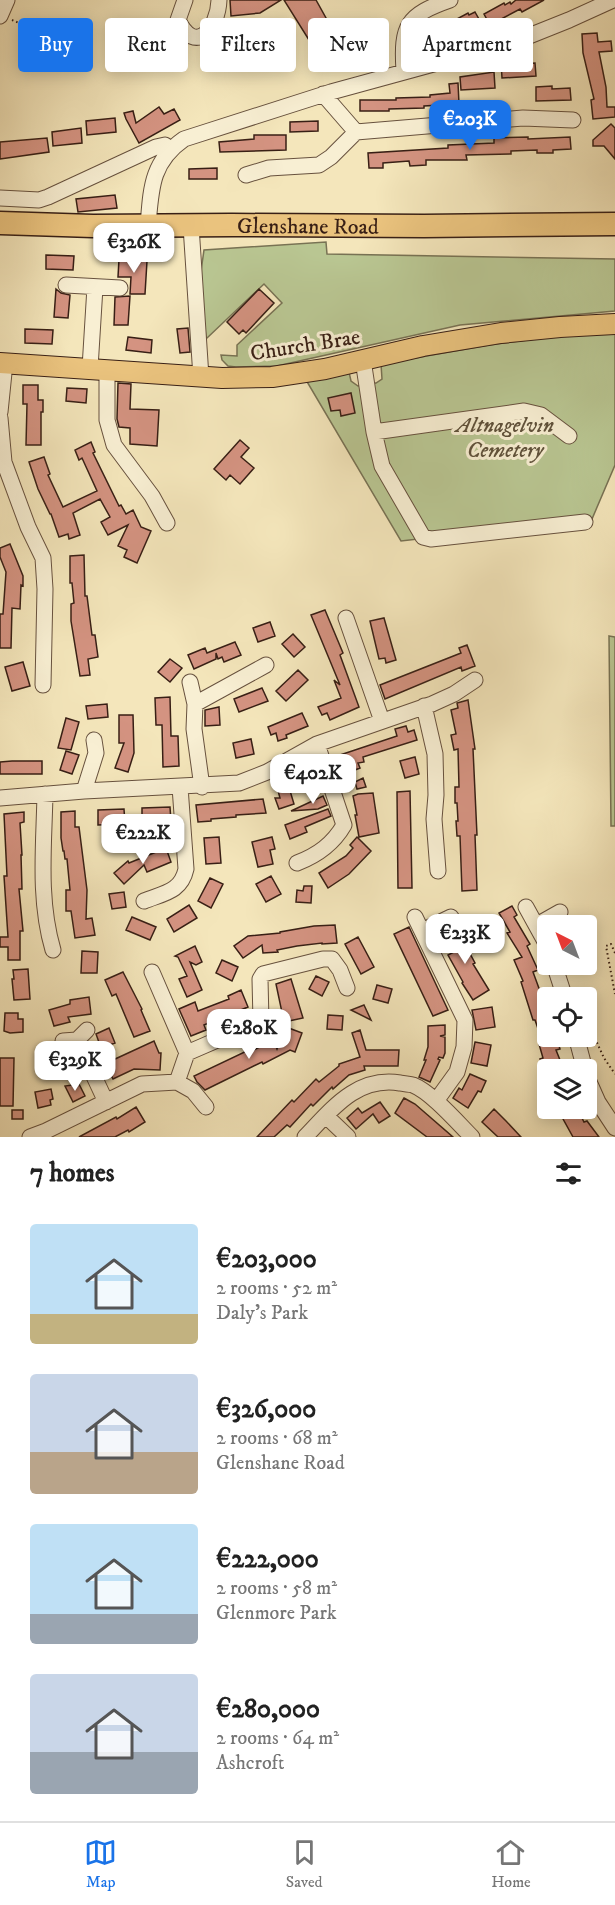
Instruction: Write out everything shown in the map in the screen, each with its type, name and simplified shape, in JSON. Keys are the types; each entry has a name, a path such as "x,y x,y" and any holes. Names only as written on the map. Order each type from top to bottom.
{"highway":[{"name":"Glenshane Road","path":"0,223 148,226 615,224"}],"main road":[{"name":"Church Brae","path":"2,363 201,377 272,377 325,369 423,346 501,333 615,324"}],"street":[{"path":"3,17 7,0"},
{"path":"185,0 178,20 182,29 198,37 206,34 214,24 219,12 219,0"},
{"path":"533,35 613,0 615,8"},
{"path":"413,18 446,1"},
{"path":"148,226 154,178 161,161 170,148 184,139 323,94 401,72"},
{"path":"323,94 356,132"},
{"path":"246,174 269,168 319,165 331,157 356,132 523,118 573,120"},
{"path":"0,198 39,200 156,147 165,145 170,148"},
{"path":"191,225 201,377"},
{"path":"66,285 120,288"},
{"path":"95,287 99,370 107,420 114,445 152,496 167,523"},
{"path":"363,360 374,432 382,466 423,537 431,539 585,522"},
{"path":"0,412 2,363"},
{"path":"374,432 524,411 541,415 569,436"},
{"path":"0,418 4,462 28,527 43,558 45,588 43,685"},
{"path":"346,618 382,721"},
{"path":"195,704 266,665"},
{"path":"0,798 239,783 317,744 454,694 475,680"},
{"path":"190,682 195,704 194,729 202,787"},
{"path":"424,706 435,754 434,819 438,871"},
{"path":"84,791 96,753 94,740"},
{"path":"295,863 327,847 344,825 317,744"},
{"path":"144,901 176,888 184,878 186,869 180,787"},
{"path":"45,794 43,900 47,930 53,950"},
{"path":"526,907 537,925"},
{"path":"555,915 560,912"},
{"path":"436,1101 457,1072 464,1047 465,1020 419,924 451,917"},
{"path":"187,1053 261,1021 260,980 263,974 323,959 332,959 340,970 347,988"},
{"path":"157,975 187,1053 177,1082"},
{"path":"76,1037 106,1102"},
{"path":"30,1137 142,1084 177,1082 193,1091 206,1107"},
{"path":"305,1137 354,1091 372,1083 391,1082 413,1085 436,1101 472,1137"},
{"path":"597,1100 615,1128"},
{"path":"326,1116 348,1137"}],"path":[{"path":"3,17 18,23"},
{"path":"615,953 611,944 606,946 615,994"},
{"path":"597,1043 615,1074"}],"green space":[{"path":"326,242 327,254 615,259 615,311 460,325 277,366 228,366 222,360 221,355 237,356 237,345 282,303 264,284 206,339 200,278 204,250"},
{"name":"Altnagelvin Cemetery","path":"615,329 615,465 592,519 401,541 306,380 349,372 351,381 358,386 376,383 382,379 381,364 489,345"},
{"path":"609,636 615,637 615,826 611,826"}],"building":[{"path":"230,0 281,0 260,13 231,16"},
{"path":"284,0 316,0 326,18 308,18 308,38"},
{"path":"516,0 544,0 522,12 520,9 503,18 486,18 484,14 504,3 505,5 510,2 511,4"},
{"path":"475,12 478,18 459,18 468,13 469,15"},
{"path":"597,33 598,42 611,41 612,51 599,52 606,87 607,107 615,107 615,117 593,119 591,100 594,99 583,53 582,34"},
{"path":"533,63 535,63 536,76 502,78 502,72 533,72"},
{"path":"494,72 495,88 461,90 460,77"},
{"path":"458,83 459,104 389,109 389,111 360,111 360,100 430,97 430,95 450,93 449,84"},
{"path":"552,86 552,89 570,88 571,100 536,101 536,87"},
{"path":"159,107 164,114 174,109 180,120 139,143 124,113 133,111 136,123"},
{"path":"115,118 116,132 87,135 86,121"},
{"path":"318,121 318,131 290,132 290,122"},
{"path":"611,124 615,128 615,159 604,146 593,146 593,140"},
{"path":"81,128 82,143 53,146 52,132"},
{"path":"254,135 286,135 286,150 220,152 219,142 254,139"},
{"path":"528,137 528,139 570,137 571,149 553,150 553,153 537,153 537,150 511,151 511,154 466,155 467,160 426,160 426,165 410,166 409,161 383,163 383,168 369,168 368,153 448,148 448,145 494,143 494,138"},
{"path":"47,138 49,152 0,159 0,142"},
{"path":"217,168 217,179 189,179 189,169"},
{"path":"115,195 117,208 78,212 76,199"},
{"path":"46,255 74,256 73,270 46,269"},
{"path":"119,259 147,261 145,294 130,294 131,277 118,277"},
{"path":"56,289 70,295 68,318 54,317"},
{"path":"259,289 274,303 246,333 243,330 239,334 227,322"},
{"path":"130,296 128,325 114,325 115,297"},
{"path":"188,328 190,352 180,353 177,329"},
{"path":"25,329 53,330 52,344 25,343"},
{"path":"128,337 152,340 151,353 126,350"},
{"path":"118,383 131,384 130,409 159,410 157,446 130,444 130,428 119,427 117,419"},
{"path":"23,385 38,385 38,400 43,400 41,445 26,445 27,404 23,404"},
{"path":"67,388 87,389 86,403 66,401"},
{"path":"351,393 355,413 341,416 340,410 331,411 328,398"},
{"path":"240,440 249,448 241,457 254,468 240,484 230,475 226,480 214,469"},
{"path":"91,442 95,452 93,453 119,506 121,505 126,514 133,510 141,527 151,531 137,563 124,557 127,550 118,546 128,525 108,535 101,522 110,517 100,499 73,513 80,535 69,539 68,534 59,537 51,514 38,489 29,462 44,457 50,474 48,475 63,507 97,491 82,458 79,460 75,450"},
{"path":"10,544 23,576 23,586 21,585 20,609 12,608 11,648 0,648 0,614 3,614 6,572 0,557 0,548"},
{"path":"84,555 85,596 87,596 92,635 95,635 98,657 88,659 90,675 80,676 71,621 71,604 74,603 72,583 70,583 70,556"},
{"path":"325,610 343,653 340,655 359,707 330,720 327,713 322,715 318,707 341,698 334,680 340,685 311,615"},
{"path":"384,618 396,660 386,663 385,658 379,659 370,621"},
{"path":"270,622 275,636 258,642 253,628"},
{"path":"293,634 305,647 294,657 282,644"},
{"path":"235,642 241,655 224,662 222,657 218,659 216,653 216,659 194,669 188,655 205,648 207,653"},
{"path":"467,645 475,666 462,671 461,667 385,699 380,685 461,653 459,648"},
{"path":"170,659 182,668 170,682 158,672"},
{"path":"23,662 30,686 12,691 5,667"},
{"path":"298,670 308,680 286,701 276,691"},
{"path":"262,688 268,701 239,712 234,699"},
{"path":"170,697 171,736 178,736 179,766 163,767 162,725 156,725 155,698"},
{"path":"468,700 475,749 473,749 477,890 462,891 460,836 457,836 457,803 455,803 455,787 459,787 458,749 454,750 451,735 456,734 451,710 458,708 457,703"},
{"path":"107,704 108,717 88,719 86,706"},
{"path":"219,707 220,725 205,726 205,710"},
{"path":"302,713 308,726 278,741 276,733 271,735 268,727"},
{"path":"119,715 133,715 134,753 128,772 115,768 124,743 119,743"},
{"path":"66,718 79,722 71,750 58,748"},
{"path":"406,726 408,732 414,730 417,740 363,757 364,762 358,763 360,768 350,772 349,768 338,771 334,757 397,736 395,729"},
{"path":"251,739 254,754 236,758 233,743"},
{"path":"66,751 79,755 72,774 60,770"},
{"path":"415,757 419,774 405,778 400,761"},
{"path":"42,761 42,774 0,774 0,762"},
{"path":"311,769 315,783 297,789 292,775"},
{"path":"363,778 366,787 357,789 355,782"},
{"path":"288,784 294,804 279,809 275,798 280,798 277,787"},
{"path":"410,791 412,888 398,888 397,792"},
{"path":"373,793 379,833 359,837 353,796"},
{"path":"323,796 327,805 318,809 291,811"},
{"path":"263,799 266,813 236,815 236,817 198,822 196,805"},
{"path":"170,807 171,822 142,824 142,808"},
{"path":"124,809 125,824 98,825 98,810"},
{"path":"328,809 331,816 305,827 307,832 290,839 285,825"},
{"path":"75,811 75,827 79,827 87,890 86,919 92,918 95,935 75,938 71,911 66,911 66,890 70,890 67,859 65,859 61,838 61,812"},
{"path":"24,812 24,822 20,823 22,889 19,889 23,931 20,931 20,960 8,960 8,947 0,947 0,937 8,937 4,876 7,876 4,814"},
{"path":"219,837 221,863 206,864 204,838"},
{"path":"272,837 275,849 270,850 273,864 258,867 252,842"},
{"path":"357,837 371,851 349,874 328,888 319,873 346,856 353,848 350,845"},
{"path":"166,848 171,862 147,872 144,865 124,884 114,873 128,861 129,863"},
{"path":"271,876 281,894 266,902 256,884"},
{"path":"210,878 223,884 211,908 198,901"},
{"path":"304,886 312,886 311,903 296,902 297,890 303,891"},
{"path":"124,892 126,907 112,909 109,894"},
{"path":"189,905 197,918 174,932 167,919"},
{"path":"512,906 517,915 514,917 530,944 527,946 537,968 533,972 538,987 537,1026 533,1020 521,982 523,981 514,960 522,957 507,933 510,932 499,913"},
{"path":"132,917 156,927 150,940 126,930"},
{"path":"335,925 337,943 297,946 277,950 278,952 263,953 262,945 243,958 234,946 248,936"},
{"path":"455,926 475,963 473,964 489,990 473,1000 448,955 454,952 442,934"},
{"path":"409,927 448,1010 433,1016 394,934"},
{"path":"358,937 374,967 361,974 345,944"},
{"path":"195,946 202,962 196,965 190,962 202,990 187,997 179,979 187,976 178,957 175,956"},
{"path":"82,951 98,952 97,973 81,973"},
{"path":"222,960 238,967 232,981 216,973"},
{"path":"28,969 30,999 14,1000 13,970"},
{"path":"123,972 142,1009 150,1031 134,1037 116,994 112,996 105,980"},
{"path":"316,976 329,982 322,996 309,989"},
{"path":"291,979 303,1018 284,1022 276,984"},
{"path":"377,985 392,989 388,1003 373,999"},
{"path":"241,990 248,1007 204,1025 206,1030 191,1036 179,1009 195,1002 198,1011 229,999 228,996"},
{"path":"89,997 91,1014 68,1017 70,1022 54,1026 49,1010 70,1004 70,1000"},
{"path":"364,1005 371,1020 351,1010"},
{"path":"492,1007 495,1027 476,1030 472,1010"},
{"path":"5,1013 18,1013 18,1019 23,1019 23,1032 4,1031"},
{"path":"328,1015 343,1016 342,1030 327,1029"},
{"path":"445,1025 445,1035 440,1036 445,1037 445,1053 443,1058 439,1057 440,1060 430,1082 419,1077 426,1060 424,1060 428,1047 428,1026"},
{"path":"286,1027 302,1033 295,1052 290,1050 205,1090 197,1082 194,1076 253,1048 254,1050 273,1040 277,1049"},
{"path":"109,1028 115,1043 101,1048 96,1034"},
{"path":"360,1030 366,1050 399,1050 398,1066 364,1066 365,1070 349,1075 333,1089 332,1087 313,1106 311,1104 290,1127 287,1125 274,1137 257,1137 292,1100 294,1102 316,1079 319,1082 339,1064 360,1057 352,1033"},
{"path":"154,1041 161,1053 160,1070 134,1069 113,1079 111,1075 105,1078 100,1066"},
{"path":"475,1042 491,1045 487,1066 471,1063"},
{"path":"56,1047 70,1079 61,1078 47,1051"},
{"path":"540,1047 559,1047 560,1049 556,1050 560,1059 540,1059 543,1058"},
{"path":"0,1058 14,1058 13,1106 0,1106"},
{"path":"470,1074 486,1081 481,1092 478,1091 468,1108 453,1098 459,1088 462,1090"},
{"path":"79,1084 85,1096 73,1102 65,1086"},
{"path":"51,1089 53,1099 50,1100 51,1105 38,1108 35,1092"},
{"path":"404,1098 415,1104 453,1137 427,1137 395,1113"},
{"path":"380,1102 390,1116 379,1123 373,1114 356,1129 347,1118 358,1108 362,1113"},
{"path":"136,1107 145,1122 129,1132 128,1130 115,1137 79,1137 116,1117 117,1119"},
{"path":"494,1109 521,1137 498,1137 482,1122"},
{"path":"12,1110 23,1110 23,1119 12,1119"},
{"path":"563,1119 587,1121 599,1137 573,1137"}]}
